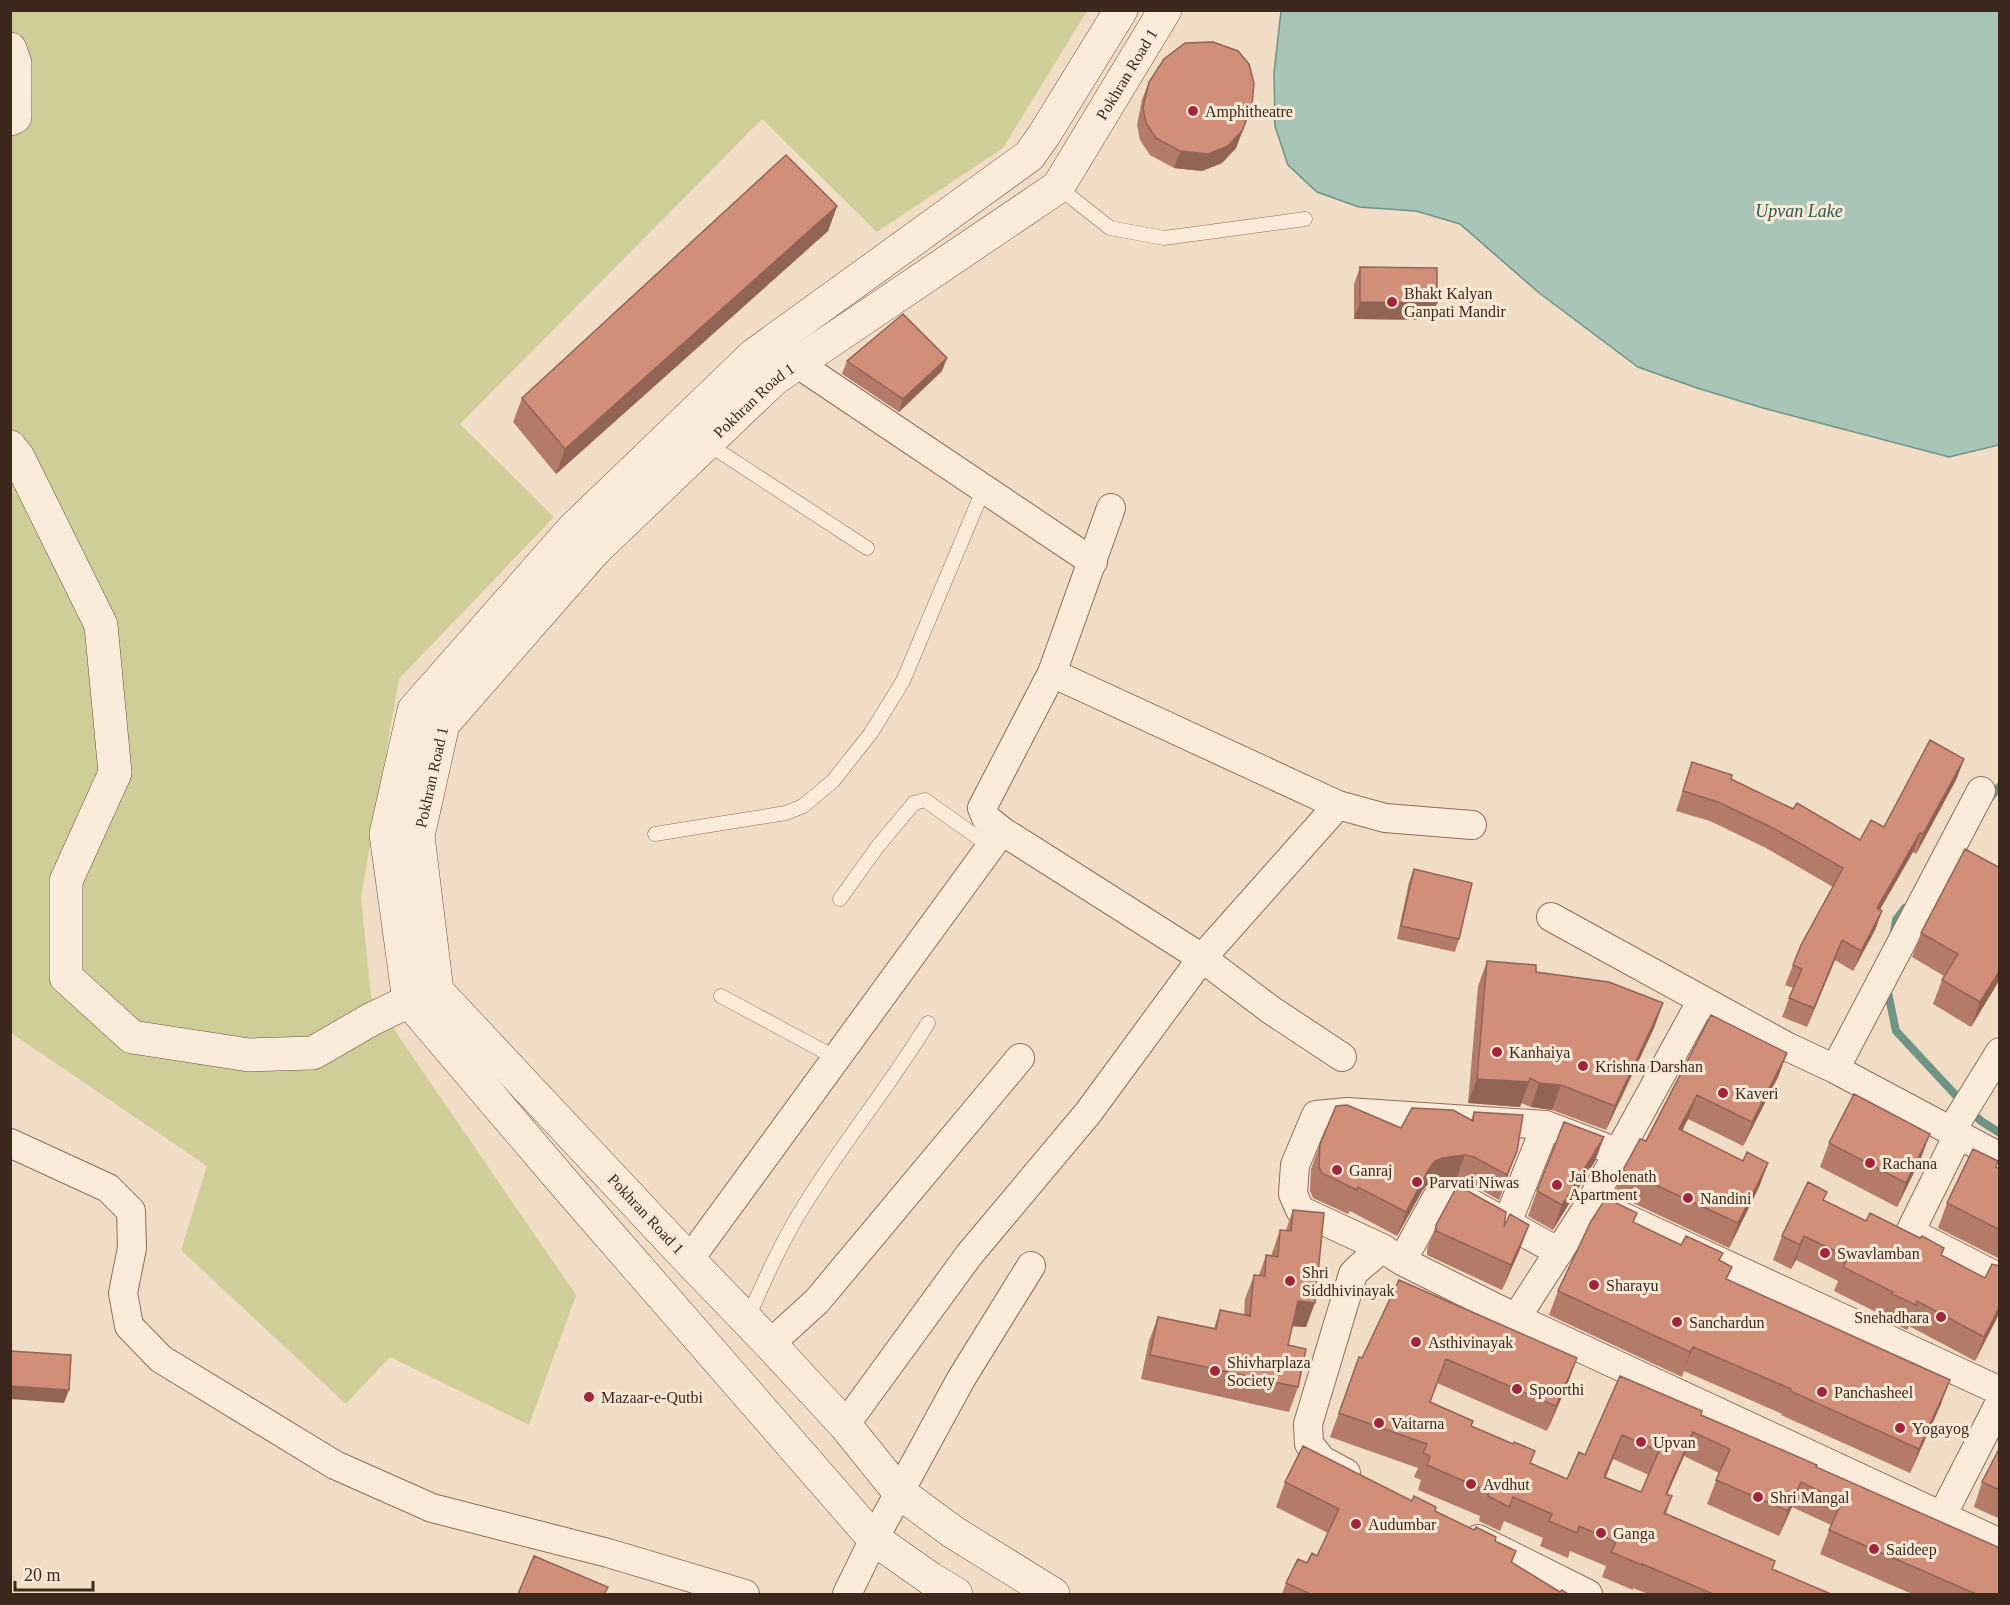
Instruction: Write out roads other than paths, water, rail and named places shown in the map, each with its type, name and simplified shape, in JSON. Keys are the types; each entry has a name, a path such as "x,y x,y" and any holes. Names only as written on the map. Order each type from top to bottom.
{"main road":[{"name":"Pokhran Road 1","path":"1053,1594 953,1532 899,1492 845,1425 747,1320 423,996 386,834 414,710 573,529 754,355 1029,156 1120,10"},
{"name":"Pokhran Road 1","path":"423,996 418,836 443,724 595,550 774,379 1059,187 1165,10"},
{"path":"10,49 15,63 15,117 10,119"},
{"path":"1029,156 1059,187"},
{"path":"10,447 18,457 101,626 115,773 66,881 66,977 132,1037 249,1054 313,1053 370,1020 423,996 572,1193 874,1539 956,1594"}],"street":[{"path":"798,363 1093,562"},
{"path":"1111,508 1052,673 982,808 986,818 996,839 1202,958 1279,1016 1342,1057"},
{"path":"1052,673 1338,805 1386,818 1472,825"},
{"path":"1835,1069 1981,791"},
{"path":"845,1425 969,1255 1088,1113 1202,958 1338,805"},
{"path":"688,1260 996,839"},
{"path":"1551,917 1786,1046 1835,1069 2000,1157"},
{"path":"1516,1318 1591,1202 1702,1000"},
{"path":"2000,1052 1954,1133 1910,1232 2000,1278"},
{"path":"770,1344 818,1301 1020,1058"},
{"path":"1617,1152 1546,1125 1348,1112 1316,1115 1295,1165 1293,1194 1300,1210 1516,1318 2000,1543"},
{"path":"1507,1223 1546,1125"},
{"path":"10,1143 108,1188 131,1211 132,1248 123,1293 129,1326 161,1359 335,1465 432,1508 608,1553 745,1594"},
{"path":"1364,1482 1322,1460 1309,1444 1308,1424 1353,1274 1362,1263 1392,1254 1436,1199 1458,1196 1559,1252"},
{"path":"1591,1202 2000,1391"},
{"path":"846,1594 961,1379 1031,1266"},
{"path":"1942,1515 2000,1402"},
{"path":"1460,1530 1588,1594"}],"lane":[{"path":"1059,187 1110,228 1164,238 1305,219"},
{"path":"708,444 867,548"},
{"path":"655,834 786,813 803,806 833,781 871,733 903,681 984,488"},
{"path":"840,899 878,846 914,802 925,800 996,839"},
{"path":"721,996 836,1058"},
{"path":"747,1320 778,1250 806,1201 900,1069 928,1023"}],"water":[{"name":"Upvan Lake","path":"1281,11 1999,11 1999,445 1949,457 1763,408 1638,367 1538,292 1460,224 1416,211 1359,207 1317,192 1288,165 1275,126 1274,73"}],"waterway":[{"path":"1989,799 2000,786"},
{"path":"1894,932 1896,920 1905,908"},
{"path":"1887,988 1896,1031 1962,1102"},
{"path":"1970,1111 2000,1133"}],"place":[{"name":"Amphitheatre","path":"1193,111"},
{"name":"Bhakt Kalyan Ganpati Mandir","path":"1392,302"},
{"name":"Kanhaiya","path":"1497,1052"},
{"name":"Krishna Darshan","path":"1583,1066"},
{"name":"Kaveri","path":"1723,1093"},
{"name":"Rachana","path":"1870,1163"},
{"name":"Ganraj","path":"1337,1170"},
{"name":"Parvati Niwas","path":"1417,1182"},
{"name":"Jai Bholenath Apartment","path":"1557,1185"},
{"name":"Nandini","path":"1688,1198"},
{"name":"Swavlamban","path":"1825,1253"},
{"name":"Shri Siddhivinayak","path":"1290,1281"},
{"name":"Sharayu","path":"1594,1285"},
{"name":"Snehadhara","path":"1941,1317"},
{"name":"Sanchardun","path":"1677,1322"},
{"name":"Asthivinayak","path":"1416,1342"},
{"name":"Shivharplaza Society","path":"1215,1371"},
{"name":"Spoorthi","path":"1517,1389"},
{"name":"Panchasheel","path":"1822,1392"},
{"name":"Mazaar-e-Qutbi","path":"589,1397"},
{"name":"Vaitarna","path":"1379,1423"},
{"name":"Yogayog","path":"1900,1428"},
{"name":"Upvan","path":"1641,1442"},
{"name":"Avdhut","path":"1471,1484"},
{"name":"Shri Mangal","path":"1758,1497"},
{"name":"Audumbar","path":"1356,1524"},
{"name":"Ganga","path":"1601,1533"},
{"name":"Saideep","path":"1874,1549"}]}
